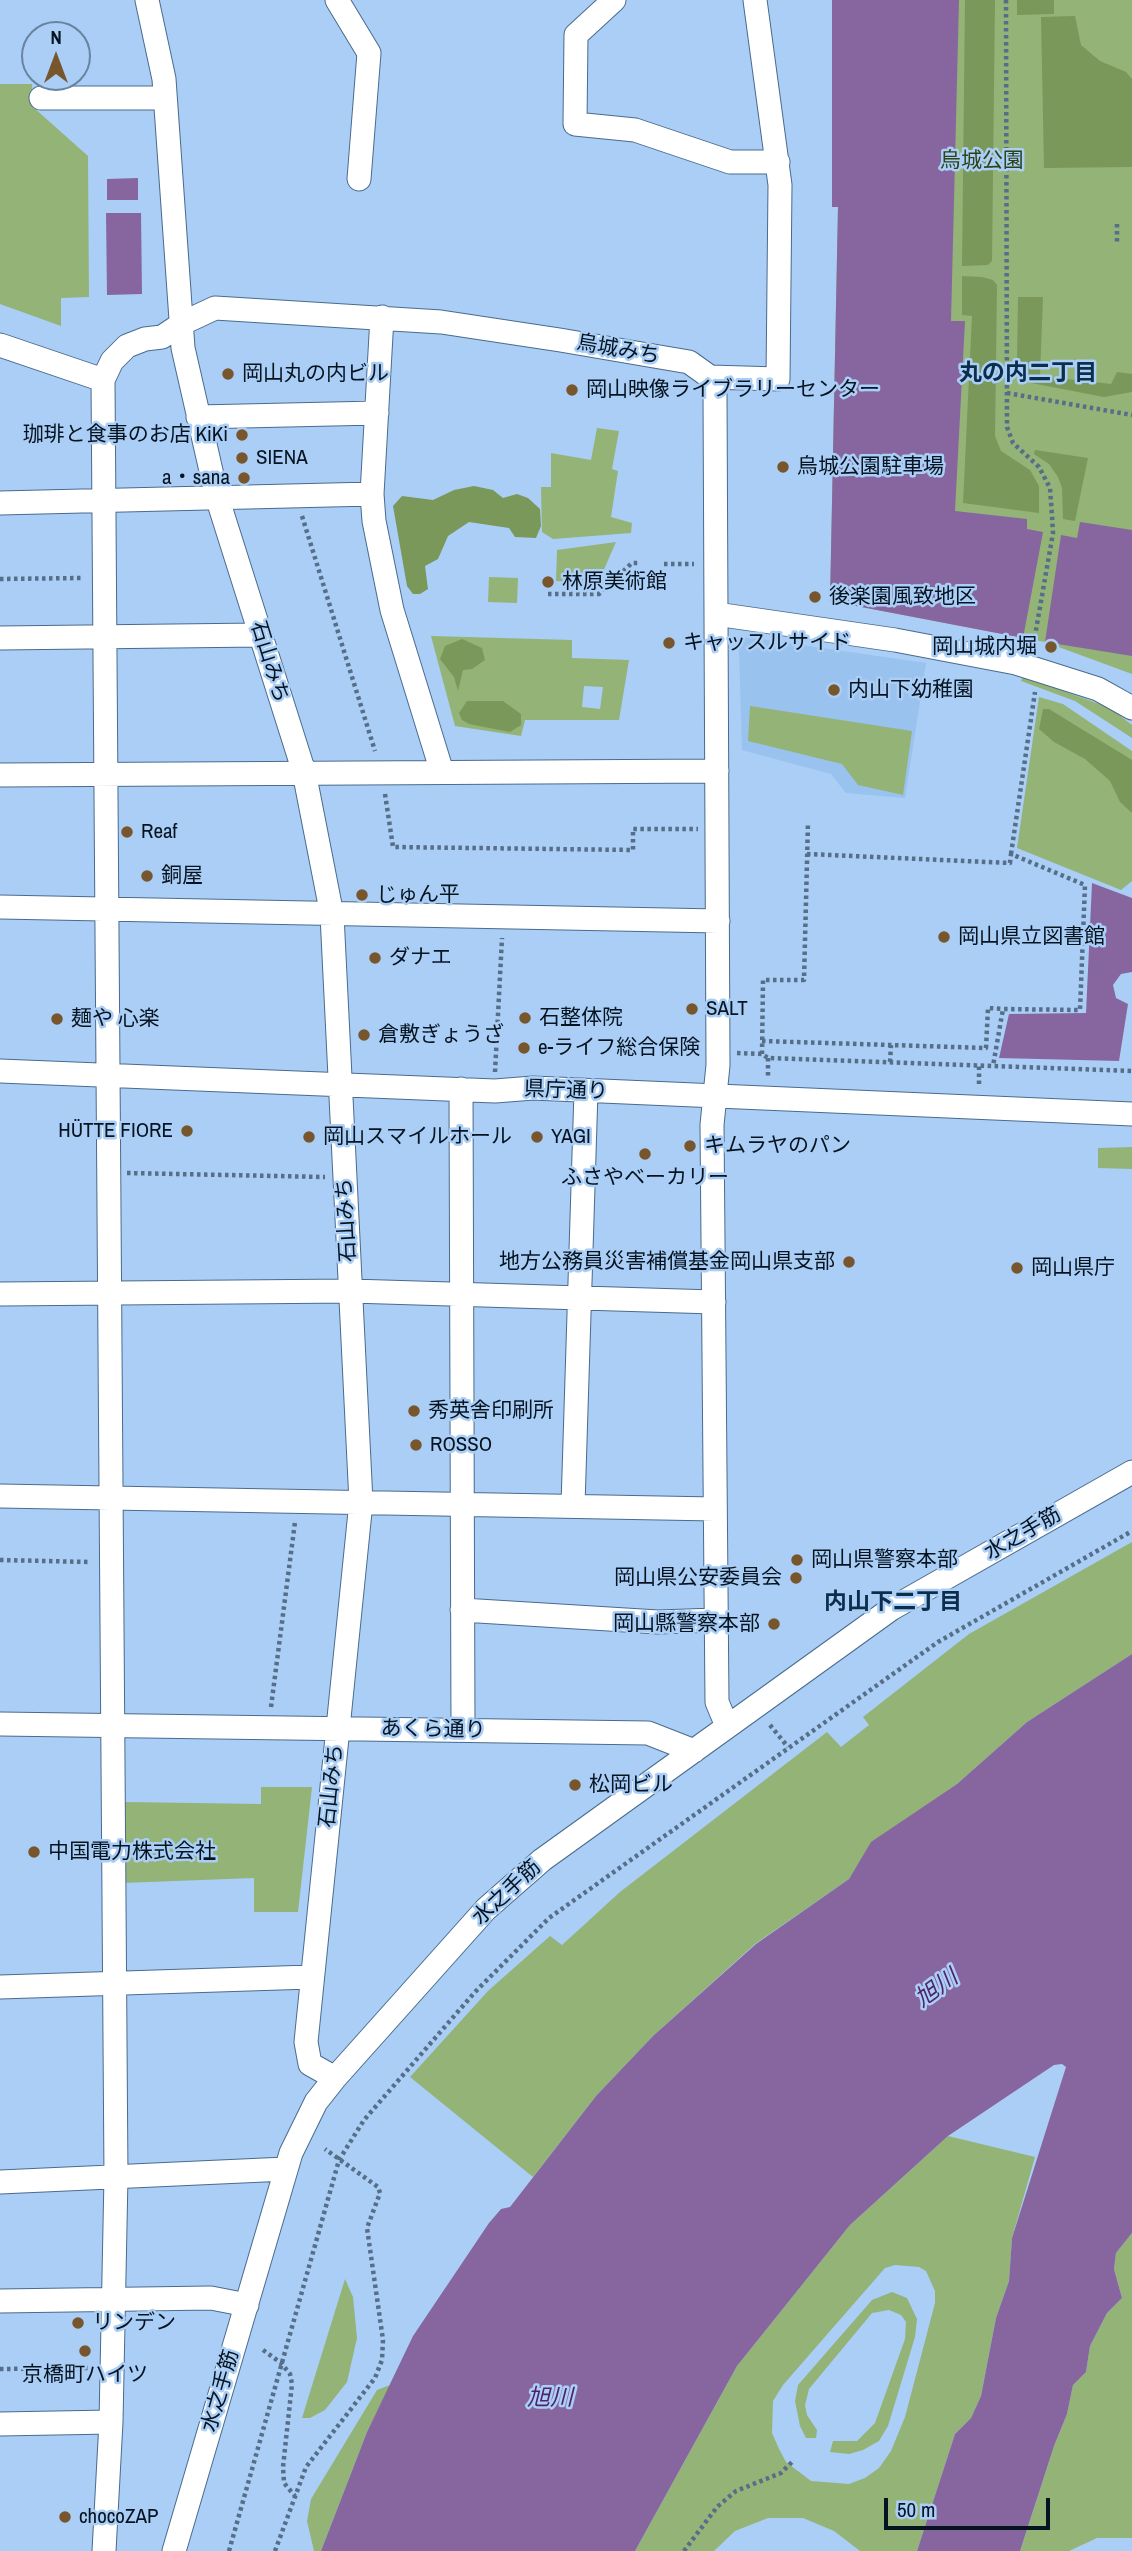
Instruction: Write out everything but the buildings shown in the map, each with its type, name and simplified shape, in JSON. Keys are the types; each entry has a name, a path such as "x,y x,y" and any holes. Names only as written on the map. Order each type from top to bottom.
{"street":[{"path":"147,0 165,98 183,323"},
{"path":"614,0 576,35 575,124 635,130 730,162 778,162"},
{"path":"727,1726 717,1702 714,1302 718,921 715,391 710,377 778,379 778,162 755,0"},
{"path":"336,2 369,53 359,179"},
{"path":"41,98 165,98"},
{"name":"烏城みち","path":"103,380 112,361 127,346 145,339 162,337 183,323 215,308 382,317 455,324 689,362 710,377"},
{"path":"382,317 372,494 374,521 392,610 442,772"},
{"name":"石山みち","path":"183,323 183,348 217,497 304,772 332,915 361,1502 306,2042 310,2064 335,2078"},
{"path":"0,345 103,380 109,1075 108,1295 116,1984 114,2298 104,2551"},
{"path":"198,417 377,413"},
{"path":"0,503 372,494"},
{"path":"716,614 895,640 1016,663 1098,689 1132,708"},
{"path":"0,638 261,635"},
{"path":"0,775 717,771"},
{"path":"0,907 718,921"},
{"name":"県庁通り","path":"0,1071 495,1091 586,1091 1132,1114"},
{"path":"461,1089 463,1730"},
{"path":"573,1505 586,1091"},
{"path":"0,1294 351,1291 714,1302"},
{"name":"水之手筋","path":"174,2551 286,2169 316,2102 335,2078 486,1909 542,1860 891,1609 1132,1472"},
{"path":"0,1496 715,1509"},
{"path":"462,1610 658,1622 716,1620"},
{"name":"あくら通り","path":"0,1724 648,1733 694,1751"},
{"path":"0,1987 311,1977"},
{"path":"0,2182 286,2169"},
{"path":"0,2301 211,2298 247,2305"},
{"path":"0,2424 111,2422"}],"path":[{"path":"1006,0 1007,427 1013,443 1039,467 1050,488 1053,533 1034,640"},
{"path":"1117,224 1117,245"},
{"path":"1007,393 1132,415"},
{"path":"548,594 599,594 632,563 638,563"},
{"path":"664,564 699,564"},
{"path":"0,579 103,578"},
{"path":"807,854 1010,863 1036,689"},
{"path":"762,1054 763,979 804,980 808,822"},
{"path":"762,1041 986,1048 988,1008 1080,1010 1085,885 1011,854"},
{"path":"495,1091 503,918"},
{"path":"993,1066 1003,1009"},
{"path":"890,1062 891,1045"},
{"path":"736,1053 762,1054 768,1058 1132,1070"},
{"path":"768,1058 768,1077"},
{"path":"979,1065 979,1084"},
{"path":"109,1172 330,1177"},
{"path":"271,1712 297,1500"},
{"path":"229,2551 338,2160 364,2120 466,2002 549,1918 788,1748 938,1642 1132,1531"},
{"path":"0,1560 112,1562"},
{"path":"770,1724 788,1748"},
{"path":"275,2551 306,2467 375,2378 382,2360 383,2340 367,2228 380,2193 378,2187 325,2149"},
{"path":"263,2350 281,2362 292,2384 282,2467 284,2483 295,2496"},
{"path":"0,2369 112,2368"},
{"path":"684,2551 717,2507 736,2491 781,2473 794,2460"}],"shaded area":[{"path":"746,637 926,663 905,798 846,793 831,774 742,750 739,647"}],"green space":[{"name":"烏城公園","path":"832,0 1132,0 1132,674 1045,642 830,601 838,207 832,207"},
{"path":"965,0 995,0 992,261 988,265 962,266"},
{"path":"1017,0 1054,0 1054,14 1017,15"},
{"path":"1075,16 1081,45 1100,61 1126,72 1132,79 1132,167 1044,168 1041,17"},
{"path":"0,84 21,84 21,91 32,91 33,107 88,156 89,297 61,298 61,326 0,304"},
{"path":"962,276 982,277 993,280 997,285 995,436 1001,451 1030,470 1039,486 1039,513 963,503 972,316 962,315"},
{"path":"1018,297 1043,297 1040,376 1111,384 1117,372 1132,374 1132,392 1104,397 1026,382 1017,366"},
{"path":"597,428 619,431 612,469 618,471 611,517 632,523 631,533 553,539 542,532 541,487 551,487 551,453 591,460"},
{"path":"1035,450 1088,458 1075,521 1063,519 1062,488 1058,477 1049,464 1034,454"},
{"path":"474,486 493,490 503,498 517,494 528,498 540,509 541,526 536,538 515,537 509,528 469,522 448,536 438,559 425,566 428,589 420,594 413,594 407,586 393,506 402,496 433,500 454,490"},
{"path":"616,542 598,583 556,581 557,550"},
{"path":"489,577 518,578 517,603 488,602"},
{"path":"431,636 572,640 572,658 629,660 619,720 525,720 521,736 455,726","holes":["584,686 603,687 600,709 582,707"]},
{"path":"462,639 482,648 485,660 472,669 463,670 458,691 454,677 440,659 445,646"},
{"path":"1023,676 1110,708 1132,725 1132,738 1075,701 1021,681"},
{"path":"1039,697 1063,704 1132,751 1132,881 1121,890 1017,848"},
{"path":"467,701 503,701 521,714 521,725 510,732 469,724 462,720 459,713"},
{"path":"750,706 912,731 903,795 858,785 842,764 748,741"},
{"path":"1043,709 1049,709 1132,760 1132,813 1120,802 1110,781 1085,759 1054,742 1039,729"},
{"path":"1132,1147 1132,1169 1098,1168 1098,1148"},
{"path":"1132,1542 1132,1654 1027,1722 957,1784 872,1842 849,1879 755,1944 653,2036 596,2096 533,2177 410,2077 488,1991 550,1936 562,1945 620,1892 827,1732 841,1747 869,1725 863,1717 969,1634"},
{"path":"261,1787 312,1787 298,1912 254,1912 254,1878 122,1883 123,1802 261,1804"},
{"path":"948,2136 1035,2157 1012,2238 1009,2281 996,2318 981,2396 971,2418 955,2434 917,2551 860,2551 834,2531 803,2518 768,2518 735,2531 714,2551 635,2551 737,2366 850,2225","holes":["895,2265 919,2267 926,2271 935,2291 935,2303 905,2417 891,2451 879,2468 865,2478 849,2484 811,2481 786,2462 779,2449 772,2433 773,2401 783,2385 885,2268"]},
{"path":"1132,2233 1132,2538 1097,2538 1069,2551 1020,2551 1067,2414 1073,2385 1086,2372 1090,2346 1107,2313 1122,2298 1114,2269 1116,2253"},
{"path":"345,2279 353,2297 357,2338 347,2382 325,2410 310,2418 302,2418"},
{"path":"892,2292 907,2298 917,2319 915,2337 888,2426 879,2441 863,2450 849,2454 830,2452 833,2441 857,2441 875,2423 905,2339 906,2322 901,2315 889,2310 872,2313 809,2389 805,2405 807,2415 817,2430 816,2438 806,2438 800,2426 795,2401 798,2385 872,2300"},
{"path":"390,2385 367,2432 321,2551 314,2551 307,2521 311,2499 377,2390"}],"water":[{"path":"832,0 959,0 951,321 965,321 955,511 1027,519 1027,529 1043,532 1023,638 830,601 838,207 832,207"},
{"path":"138,178 138,200 107,200 107,179"},
{"path":"106,213 141,213 142,294 107,295"},
{"path":"1080,522 1132,530 1132,656 1045,642 1061,535 1077,538"},
{"path":"1092,883 1132,898 1132,972 1121,974 1113,985 1116,998 1128,1004 1119,1061 999,1058 1009,1014 1086,1013"},
{"name":"旭川","path":"1132,1654 1132,2233 1116,2253 1114,2269 1122,2298 1107,2313 1090,2346 1086,2372 1073,2385 1067,2414 1020,2551 917,2551 955,2434 971,2418 981,2396 996,2318 1009,2281 1012,2238 1066,2067 1062,2064 1054,2065 948,2136 850,2225 737,2366 635,2551 321,2551 367,2432 413,2336 489,2223 501,2209 510,2207 596,2096 653,2036 756,1944 849,1879 871,1842 957,1784 1027,1722"}],"place":[{"name":"岡山丸の内ビル","path":"228,374"},
{"name":"岡山映像ライブラリーセンター","path":"572,390"},
{"name":"珈琲と食事のお店 KiKi","path":"242,435"},
{"name":"SIENA","path":"242,458"},
{"name":"烏城公園駐車場","path":"783,467"},
{"name":"a・sana","path":"244,478"},
{"name":"林原美術館","path":"548,582"},
{"name":"後楽園風致地区","path":"815,597"},
{"name":"キャッスルサイド","path":"669,643"},
{"name":"岡山城内堀","path":"1051,647"},
{"name":"内山下幼稚園","path":"834,690"},
{"name":"Reaf","path":"127,832"},
{"name":"銅屋","path":"147,876"},
{"name":"じゅん平","path":"362,895"},
{"name":"岡山県立図書館","path":"944,937"},
{"name":"ダナエ","path":"375,958"},
{"name":"SALT","path":"692,1009"},
{"name":"石整体院","path":"525,1018"},
{"name":"麺や 心楽","path":"57,1019"},
{"name":"倉敷ぎょうざ","path":"364,1035"},
{"name":"e-ライフ総合保険","path":"524,1048"},
{"name":"HÜTTE FIORE","path":"187,1131"},
{"name":"岡山スマイルホール","path":"309,1137"},
{"name":"YAGI","path":"537,1137"},
{"name":"キムラヤのパン","path":"690,1146"},
{"name":"ふさやベーカリー","path":"645,1154"},
{"name":"地方公務員災害補償基金岡山県支部","path":"849,1262"},
{"name":"岡山県庁","path":"1017,1268"},
{"name":"秀英舎印刷所","path":"414,1411"},
{"name":"ROSSO","path":"416,1445"},
{"name":"岡山県警察本部","path":"797,1560"},
{"name":"岡山県公安委員会","path":"796,1578"},
{"name":"岡山縣警察本部","path":"774,1624"},
{"name":"松岡ビル","path":"575,1785"},
{"name":"中国電力株式会社","path":"34,1852"},
{"name":"リンデン","path":"78,2323"},
{"name":"京橋町ハイツ","path":"85,2351"},
{"name":"chocoZAP","path":"65,2517"}],"district":[{"name":"丸の内二丁目","path":"1028,374"},
{"name":"内山下二丁目","path":"893,1603"}]}
